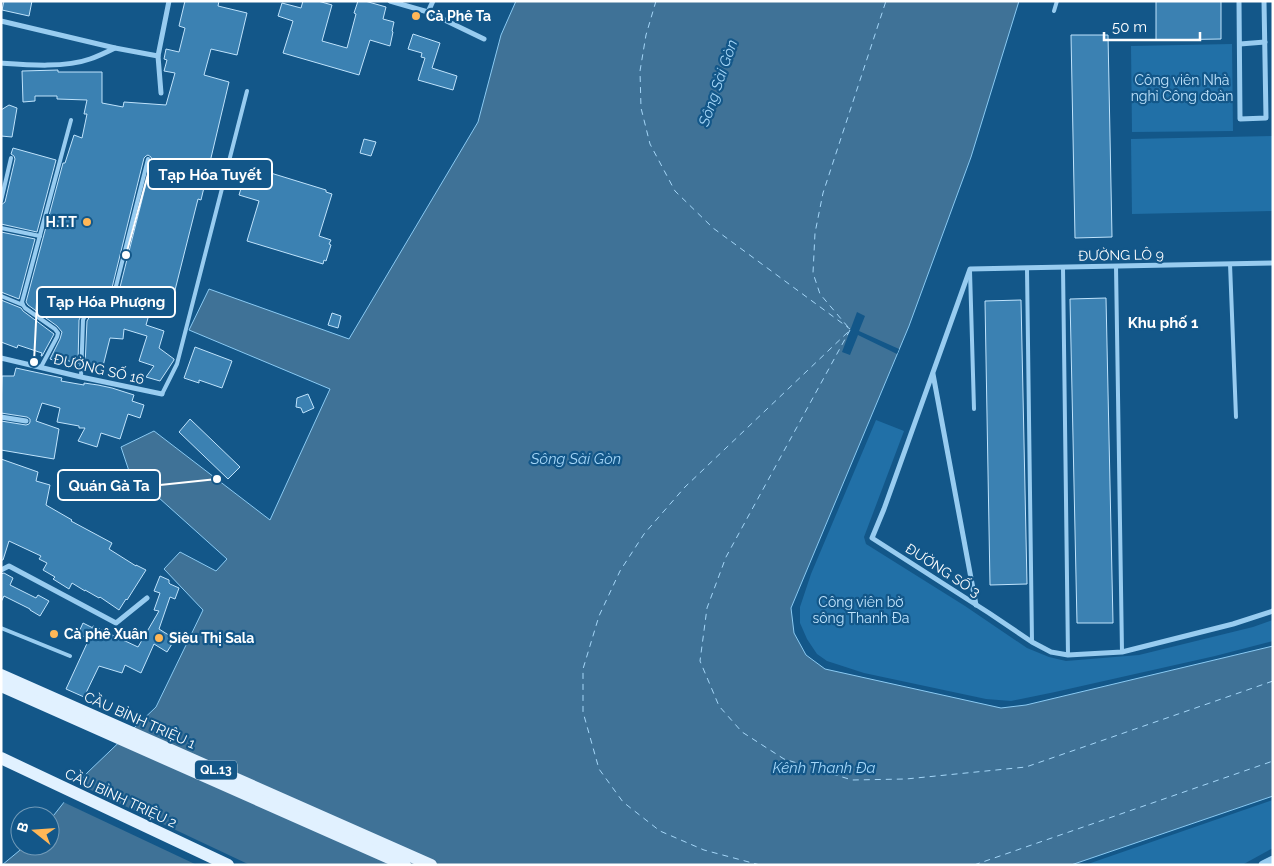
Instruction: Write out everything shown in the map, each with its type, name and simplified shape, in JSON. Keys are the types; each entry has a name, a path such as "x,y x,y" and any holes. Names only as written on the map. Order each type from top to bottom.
{"main road":[{"name":"CẦU BÌNH TRIỆU 1","path":"1,675 431,865"},
{"name":"CẦU BÌNH TRIỆU 1","path":"1,686 405,865"},
{"name":"CẦU BÌNH TRIỆU 2","path":"1,758 228,865"}],"street":[{"path":"161,93 158,56 169,1"},
{"path":"390,1 428,12 484,38"},
{"path":"428,12 433,1"},
{"path":"1240,1 1240,119 1266,118 1264,1"},
{"path":"1,21 115,48 158,56"},
{"path":"1240,44 1265,42"},
{"path":"1,62 29,65 70,64 90,59 115,48"},
{"name":"ĐƯỜNG LÔ 9","path":"970,269 1273,263"},
{"name":"ĐƯỜNG SỐ 3","path":"970,269 872,538 1032,642 1051,652 1068,655 1122,652 1233,624 1273,611"},
{"name":"ĐƯỜNG SỐ 16","path":"1,358 162,394"},
{"path":"933,373 976,605"},
{"path":"1,417 26,422"},
{"path":"1,570 9,566 116,623 147,598"},
{"path":"1263,865 1273,860"}],"lane":[{"path":"1054,11 1057,1"},
{"path":"162,394 177,364 247,91"},
{"path":"23,305 23,299 71,120"},
{"path":"1,201 11,158"},
{"path":"81,377 83,320 88,312 111,306 148,159"},
{"path":"1,228 40,236"},
{"path":"1230,264 1236,417"},
{"path":"1116,266 1122,652"},
{"path":"1063,268 1068,655"},
{"path":"970,269 974,409"},
{"path":"1027,269 1032,642"},
{"path":"1,296 23,305 58,333 42,367"},
{"path":"1,628 70,656"}],"green space":[{"name":"Công viên Nhà nghỉ Công đoàn","path":"1232,44 1233,131 1132,132 1131,46"},
{"path":"1273,136 1273,211 1132,214 1131,139"},
{"name":"Công viên bờ sông Thanh Đa","path":"876,420 904,431 864,537 866,544 965,606 1027,648 1049,657 1066,661 1139,655 1253,627 1273,620 1273,641 1215,656 1011,701 986,699 864,673 827,661 817,654 807,639 800,623 800,607 811,574"},
{"path":"1273,800 1273,848 1242,865 1085,865"}],"water":[{"name":"Sông Sài Gòn","path":"516,1 1019,1 971,157 909,326 791,608 794,633 806,655 825,669 1001,708 1026,705 1273,646 1273,796 1071,865 2,865 13,856 60,856 60,807 87,773 156,707 203,610 164,569 180,552 216,571 227,559 129,471 121,447 154,431 270,520 330,389 189,330 209,289 349,339 478,122 501,35"}],"pier":[{"path":"857,312 865,316 859,331 899,349 897,354 858,335 850,355 842,352"},
{"path":"76,783 250,865 197,865 61,801"}],"building":[{"path":"4,1 32,1 29,16 2,10"},
{"path":"185,1 219,1 218,6 247,13 237,55 211,49 204,75 229,82 201,200 198,199 172,302 154,297 146,325 164,331 159,348 174,360 160,381 146,377 154,366 139,361 147,336 124,329 123,339 110,338 103,366 95,364 94,369 85,366 87,321 90,316 108,312 115,307 152,160 148,155 144,158 108,304 90,308 82,314 79,320 78,364 66,360 65,364 50,359 62,332 26,302 63,163 65,163 74,135 82,138 87,114 84,114 87,100 57,99 57,96 35,96 35,101 23,102 22,71 102,72 102,103 123,107 124,102 166,105 175,73 164,71 167,60 164,59 166,49 179,52 185,28 179,26"},
{"path":"303,1 318,1 332,5 322,41 347,48 358,1 386,7 383,19 394,22 390,46 370,40 359,75 283,53 293,21 278,16 282,3 301,8"},
{"path":"1156,1 1221,1 1221,39 1156,40"},
{"path":"413,34 440,43 432,68 457,76 453,90 418,80 425,58 421,57 422,53 408,49"},
{"path":"1071,35 1108,35 1112,237 1075,238"},
{"path":"9,105 17,108 12,137 1,136 1,110"},
{"path":"364,139 376,142 371,156 360,153"},
{"path":"13,148 56,160 37,232 1,224 1,205 5,202 15,159 11,154"},
{"path":"248,166 326,190 326,192 332,194 319,236 331,240 326,261 324,260 323,264 247,241 259,201 239,195"},
{"path":"1,232 35,239 19,299 1,292"},
{"path":"1106,298 1113,623 1077,623 1070,299"},
{"path":"1,300 21,308 54,334 42,356 42,353 18,345 17,348 1,342"},
{"path":"1021,300 1027,584 990,585 985,301"},
{"path":"332,313 341,316 338,328 328,325"},
{"path":"195,347 232,361 222,388 199,380 199,383 184,378"},
{"path":"16,368 62,378 61,381 84,385 84,383 98,385 134,395 132,401 144,405 140,418 128,414 120,439 101,433 97,447 78,441 85,428 57,422 60,408 42,403 36,421 59,429 54,459 1,450 1,421 26,425 30,422 30,419 27,417 1,413 2,376 14,376"},
{"path":"308,394 314,408 303,413 301,408 296,407 297,398"},
{"path":"190,419 240,467 228,479 179,432"},
{"path":"1,459 38,472 36,481 50,485 46,505 112,543 109,549 146,570 119,610 100,597 72,583 69,589 53,579 55,577 43,570 47,563 39,559 41,556 9,541 3,560 1,560"},
{"path":"4,573 13,578 10,585 36,598 38,595 49,601 40,616 4,596 1,602 1,574"},
{"path":"160,576 179,588 175,599 170,597 159,629 175,639 167,652 154,644 141,673 125,665 122,673 99,666 84,697 66,689 89,639 78,634 83,623 138,647 159,611 154,610 160,593 154,591"}],"ferry route":[{"path":"656,1 646,35 640,71 641,108 650,144 675,191 713,228 850,329"},
{"path":"848,327 820,294 813,273 815,233 823,193 886,1"},
{"path":"850,330 726,557 707,608 700,661 719,706 742,732 784,759 852,780 906,779 1026,767 1273,681"},
{"path":"760,865 704,850 660,831 623,802 599,769 583,712 583,669 599,616 620,571 644,534 685,487 848,332"},
{"path":"974,865 1273,761"}],"place":[{"name":"Cà Phê Ta","path":"416,16"},
{"name":"H.T.T","path":"87,222"},
{"name":"Tạp Hóa Tuyết","path":"126,255"},
{"name":"Tạp Hóa Phượng","path":"34,362"},
{"name":"Quán Gà Ta","path":"217,479"},
{"name":"Cà phê Xuân","path":"54,634"},
{"name":"Siêu Thị Sala","path":"159,638"}],"district":[{"name":"Khu phố 1","path":"1163,323"}],"water label":[{"name":"Kênh Thanh Đa","path":"824,768"}]}
